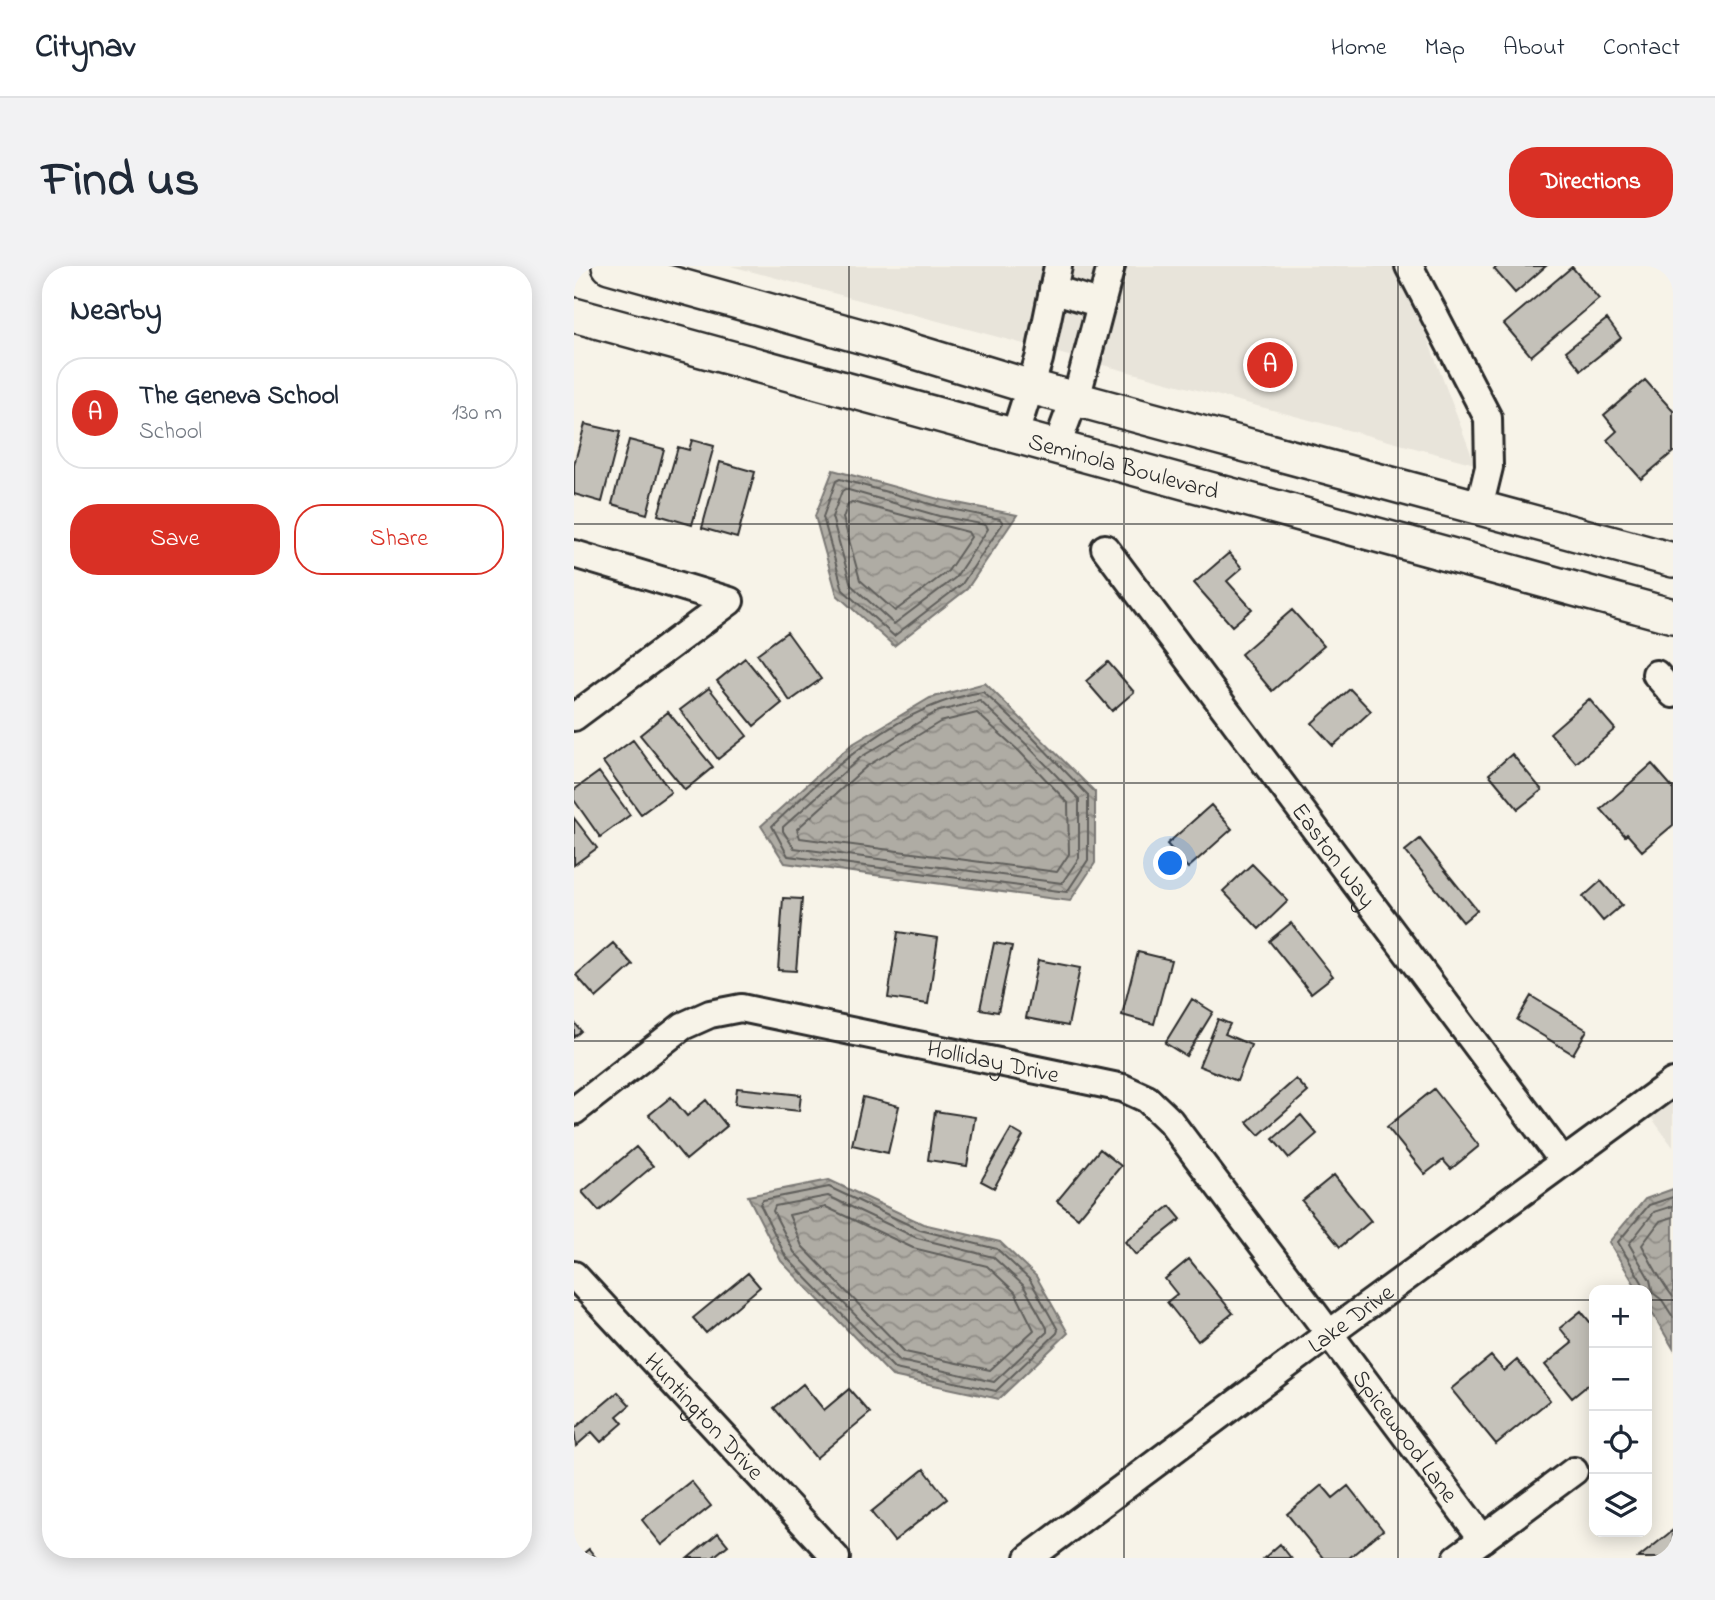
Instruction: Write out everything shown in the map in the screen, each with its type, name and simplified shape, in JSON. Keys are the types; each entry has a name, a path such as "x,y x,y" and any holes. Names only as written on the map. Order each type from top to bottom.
{"main road":[{"path":"609,266 896,346 1031,387 1673,560"},
{"name":"Seminola Boulevard","path":"574,315 1673,616"}],"street":[{"path":"1056,448 1076,398 1111,266"},
{"path":"1409,266 1488,418 1489,467 1479,508"},
{"path":"1014,437 1031,387 1055,277 1101,304"},
{"name":"Easton Way","path":"1105,548 1563,1161"},
{"path":"574,554 730,601 574,717"},
{"path":"1656,674 1673,694"},
{"name":"Holliday Drive","path":"574,1111 683,1026 709,1014 741,1008 1123,1088 1147,1099 1170,1121 1330,1334"},
{"name":"Lake Drive","path":"1029,1558 1673,1082"},
{"name":"Huntington Drive","path":"574,1275 836,1558"},
{"name":"Spicewood Lane","path":"1330,1334 1483,1539"},
{"path":"1457,1558 1574,1471"}],"shaded area":[{"path":"731,266 1400,266 1475,464"},
{"path":"1673,1101 1673,1147 1651,1117"}],"water":[{"path":"833,470 942,500 1017,515 967,589 894,646 837,595 815,516"},
{"path":"985,683 1095,792 1095,863 1070,901 785,863 761,826 851,745 930,698"},
{"path":"829,1180 923,1224 1000,1242 1036,1276 1068,1333 999,1399 892,1376 781,1261 748,1196"},
{"path":"1673,1189 1673,1348 1652,1312 1652,1285 1635,1285 1609,1242 1645,1199"}],"building":[{"path":"1498,266 1546,266 1515,293 1494,269"},
{"path":"1572,267 1599,299 1531,356 1504,324"},
{"path":"1607,319 1621,338 1581,370 1566,351"},
{"path":"1645,380 1673,411 1673,452 1641,479 1607,440 1617,431 1604,415"},
{"path":"585,424 620,432 602,502 574,494 574,465"},
{"path":"629,440 664,449 647,514 612,504"},
{"path":"692,440 714,446 692,525 658,515 678,447 689,450"},
{"path":"720,462 755,472 737,538 702,528"},
{"path":"1229,553 1242,568 1227,581 1252,609 1232,626 1194,583"},
{"path":"1292,610 1324,646 1272,691 1241,654"},
{"path":"787,632 821,679 790,701 757,654"},
{"path":"745,658 782,703 754,726 717,681"},
{"path":"1108,662 1134,692 1112,711 1086,681"},
{"path":"709,688 747,736 718,759 680,710"},
{"path":"1350,689 1371,711 1333,746 1312,723"},
{"path":"1589,699 1615,729 1576,763 1550,733"},
{"path":"668,712 713,767 685,790 640,735"},
{"path":"633,740 671,792 641,814 603,762"},
{"path":"1512,754 1542,790 1518,809 1489,774"},
{"path":"1652,764 1673,788 1673,825 1642,851 1601,809"},
{"path":"599,772 630,815 600,837 574,800 574,790"},
{"path":"1211,805 1232,829 1188,868 1167,844"},
{"path":"574,818 597,848 574,865"},
{"path":"1420,839 1477,910 1463,922 1405,851"},
{"path":"1252,864 1288,901 1259,929 1223,891"},
{"path":"1601,881 1622,905 1603,921 1583,897"},
{"path":"783,898 802,899 796,971 778,970"},
{"path":"1291,923 1333,976 1311,993 1269,941"},
{"path":"898,932 938,938 928,1004 888,998"},
{"path":"613,943 633,965 596,998 576,975"},
{"path":"994,943 1012,946 998,1012 980,1009"},
{"path":"1138,952 1171,960 1154,1024 1122,1015"},
{"path":"1038,960 1080,968 1068,1026 1026,1018"},
{"path":"1531,996 1587,1030 1573,1054 1517,1020"},
{"path":"1192,999 1213,1012 1186,1056 1165,1043"},
{"path":"1218,1019 1230,1024 1225,1034 1251,1045 1237,1081 1199,1066"},
{"path":"574,1022 581,1031 574,1037"},
{"path":"1296,1079 1308,1092 1259,1135 1247,1122"},
{"path":"737,1088 801,1095 799,1111 735,1104"},
{"path":"1434,1089 1479,1146 1451,1169 1443,1160 1425,1174 1387,1127"},
{"path":"671,1097 687,1116 706,1100 727,1126 686,1160 649,1115"},
{"path":"863,1097 899,1106 888,1153 852,1145"},
{"path":"935,1111 975,1117 967,1166 928,1160"},
{"path":"1301,1115 1317,1134 1289,1158 1273,1139"},
{"path":"1011,1129 1023,1136 994,1188 981,1181"},
{"path":"636,1147 653,1166 599,1211 582,1192"},
{"path":"1100,1149 1121,1166 1078,1218 1057,1201"},
{"path":"1334,1175 1371,1221 1340,1247 1302,1201"},
{"path":"1170,1206 1181,1219 1136,1255 1125,1242"},
{"path":"1189,1259 1233,1313 1198,1341 1167,1302 1177,1294 1165,1279"},
{"path":"748,1273 760,1287 706,1333 693,1318"},
{"path":"1581,1311 1589,1321 1589,1384 1572,1398 1545,1365 1572,1343 1560,1328"},
{"path":"1491,1356 1504,1371 1517,1360 1550,1400 1496,1444 1451,1389"},
{"path":"803,1384 824,1410 849,1389 870,1413 816,1458 774,1408"},
{"path":"618,1392 630,1405 617,1416 623,1423 601,1442 592,1432 576,1446 574,1429"},
{"path":"924,1469 947,1499 894,1541 871,1512"},
{"path":"691,1481 711,1506 662,1545 642,1520"},
{"path":"1322,1485 1333,1498 1348,1486 1383,1530 1349,1558 1323,1558 1287,1514"},
{"path":"1673,1530 1673,1558 1638,1558"},
{"path":"718,1533 728,1545 712,1558 688,1558"},
{"path":"1280,1544 1291,1558 1264,1558"},
{"path":"589,1549 596,1558 578,1558"}],"place":[{"name":"The Geneva School","path":"1270,365"}]}
